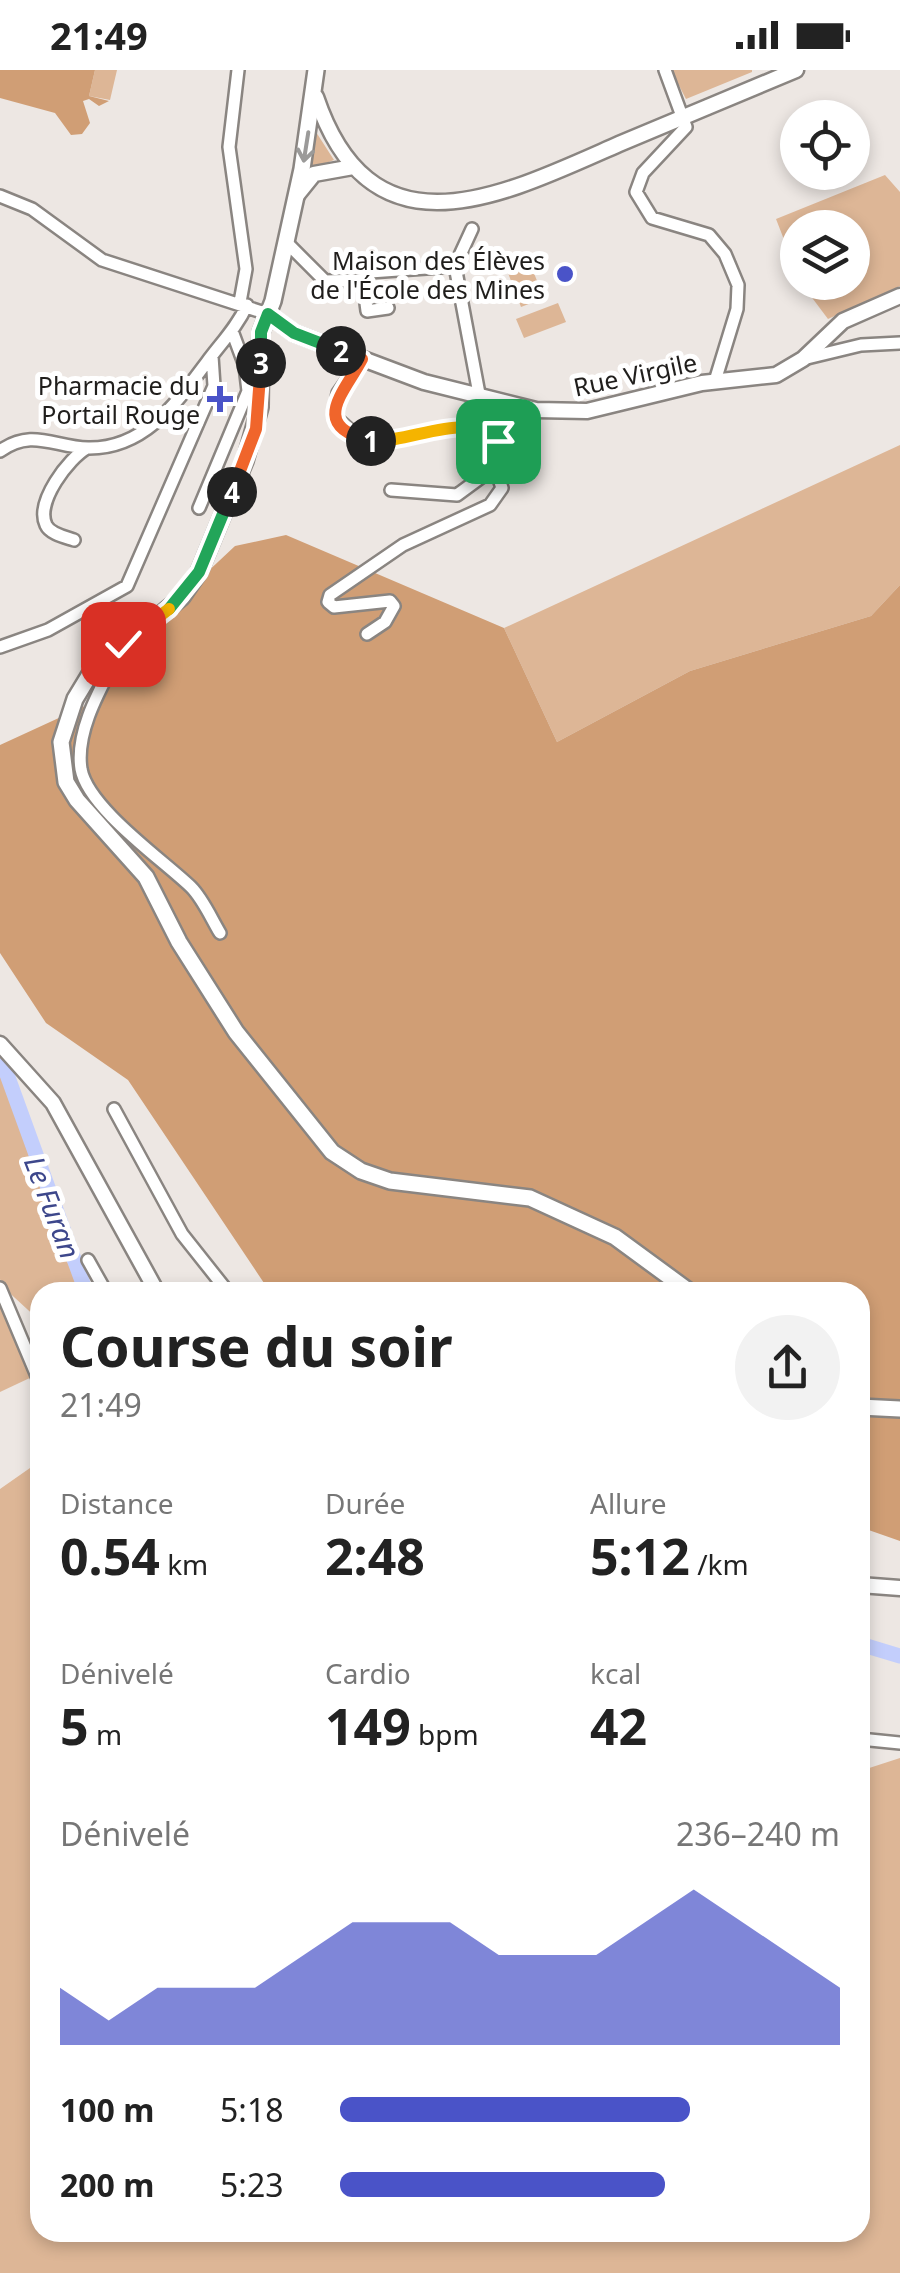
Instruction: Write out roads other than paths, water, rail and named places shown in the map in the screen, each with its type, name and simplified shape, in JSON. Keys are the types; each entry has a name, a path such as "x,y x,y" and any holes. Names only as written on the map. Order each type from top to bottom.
{"main road":[{"path":"316,70 316,97 296,196 261,332 262,385 256,429 199,572 182,597 92,671 75,699 61,742 66,782 146,877 180,942 236,1032 332,1152 360,1171 390,1181 505,1191 551,1206 628,1246 677,1282"},
{"path":"870,1408 900,1409"}],"street":[{"path":"74,540 53,532 46,524 44,512 57,481 76,454 87,448 120,443 147,430 172,410 232,331 243,303 246,268 229,148 238,70"},
{"path":"665,70 684,116 684,134 643,173 636,192 652,218 709,234 725,254 738,285 737,309 715,380"},
{"path":"316,97 329,132 353,167 378,186 410,200 447,205 471,202 684,116 762,77 796,70"},
{"path":"296,196 314,174 353,167"},
{"path":"0,196 32,209 102,260 268,314"},
{"path":"472,229 455,266 480,399"},
{"path":"286,242 325,282 363,280 370,272 455,266"},
{"path":"363,280 367,311 388,308"},
{"name":"Rue Virgile","path":"268,314 294,333 480,399 536,410 587,411 715,380 776,375 803,359 843,321 900,296"},
{"path":"199,508 248,391 245,366 232,331"},
{"path":"803,359 861,345 900,343"},
{"path":"0,647 48,630 127,586 214,386 212,356"},
{"path":"362,359 338,393 334,416 338,424 360,439 384,442 459,426 476,428 498,441 500,451 495,468 502,488 490,505 403,544 330,595 328,602 334,606 390,601 394,606 385,622 367,634"},
{"path":"0,451 21,439 40,437 87,448"},
{"path":"391,490 458,495 495,468"},
{"path":"123,644 85,728 81,769 89,788 132,834 194,890 220,933"},
{"path":"0,1044 52,1102 152,1282"},
{"path":"114,1109 182,1234 220,1282"},
{"path":"88,1260 100,1282"},
{"path":"0,1288 30,1360"},
{"path":"870,1586 900,1588"},
{"path":"870,1740 900,1744"}],"waterway":[{"name":"Le Furan","path":"0,1066 5,1069 82,1282"},
{"name":"Le Furan","path":"870,1647 900,1656"}],"place":[{"name":"Maison des Élèves de l'École des Mines","path":"565,274"},
{"name":"Pharmacie du Portail Rouge","path":"220,399"}]}
